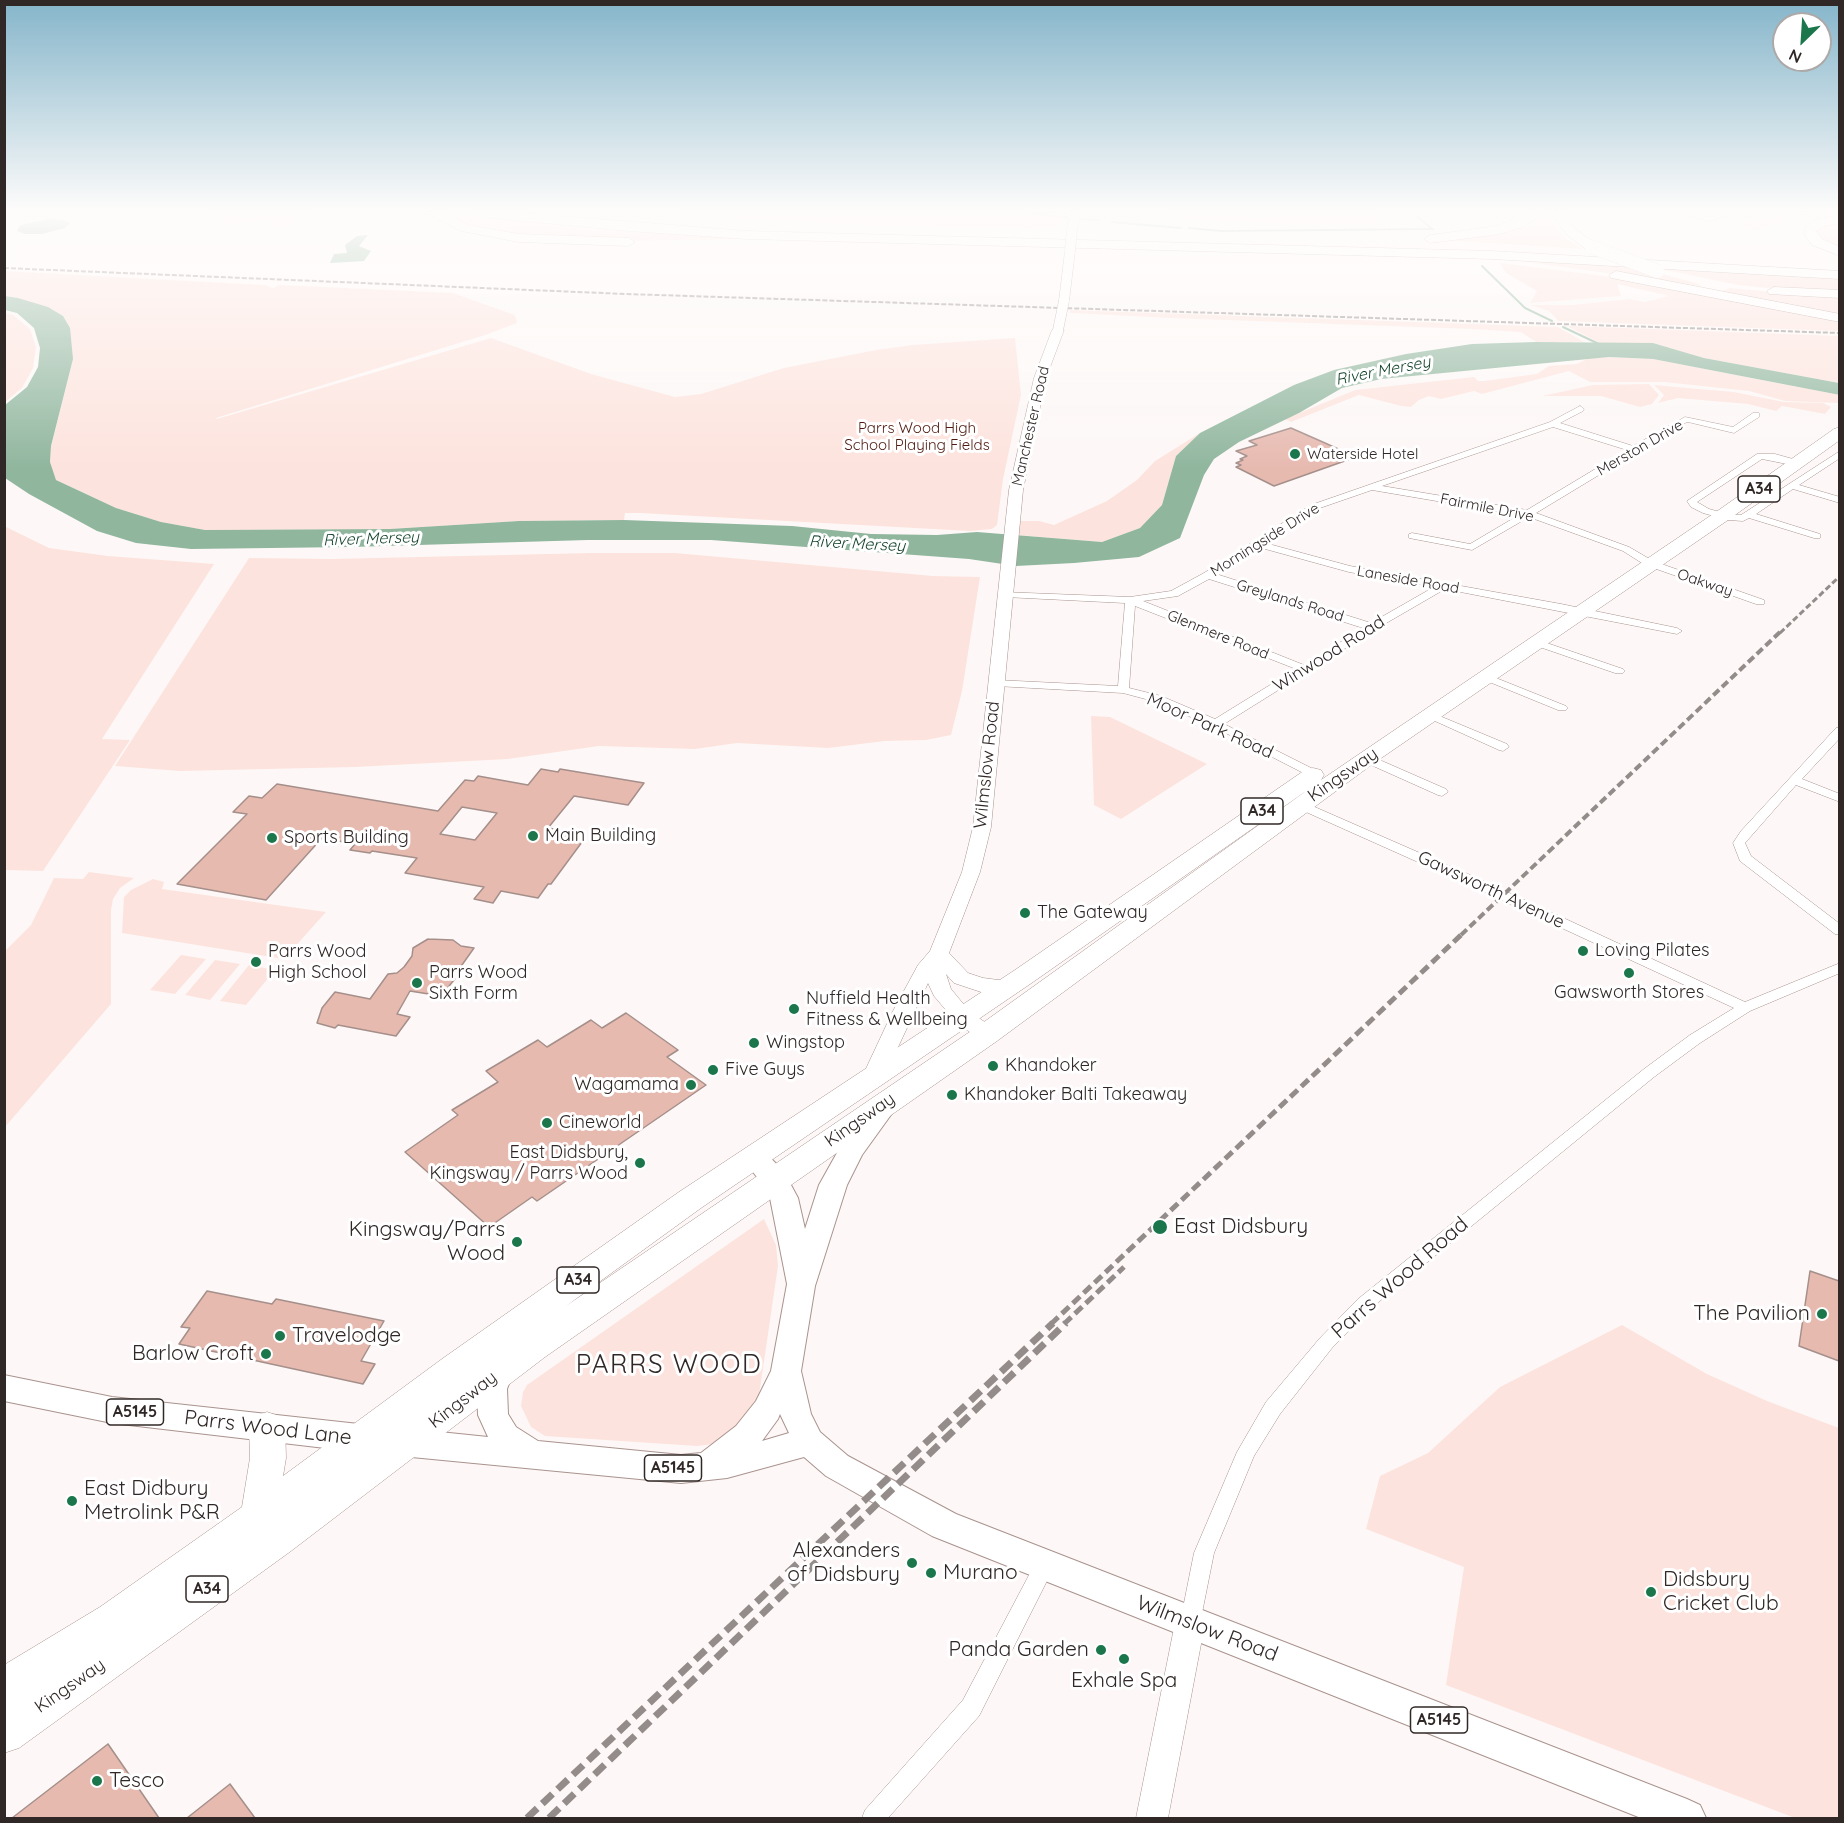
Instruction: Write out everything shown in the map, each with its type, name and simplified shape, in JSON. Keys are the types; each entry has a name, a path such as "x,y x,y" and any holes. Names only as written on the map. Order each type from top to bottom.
{"highway":[{"path":"1737,298 1839,318"},
{"name":"Kingsway","path":"1790,460 1839,418"},
{"name":"Kingsway","path":"4,1688 114,1620 259,1516 467,1360 754,1157 1007,987 1314,774 1571,609 1790,460 1839,432"},
{"name":"Kingsway","path":"4,1733 278,1539 533,1347 885,1102 987,1034 1366,758 1535,642 1571,609"},
{"path":"259,1516 268,1458 267,1427"}],"main road":[{"name":"Manchester Road","path":"1006,570 1016,490 1040,378 1058,330 1064,298"},
{"name":"Wilmslow Road","path":"987,1034 963,1017 941,991 935,972 939,954 965,890 982,827 1006,570"},
{"name":"Wilmslow Road","path":"874,1075 903,1011 928,965 939,954"},
{"path":"939,954 961,978 981,985 1007,987"},
{"name":"Wilmslow Road","path":"704,1468 747,1436 767,1410 786,1371 801,1286 832,1185 852,1149 876,1120 885,1102"},
{"name":"Wilmslow Road","path":"754,1157 774,1179 789,1216 801,1286"},
{"name":"Wilmslow Road","path":"786,1371 796,1415 809,1442 837,1466 944,1524 1687,1818"},
{"name":"Parrs Wood Lane","path":"498,1373 492,1389 493,1415 505,1437 534,1456"},
{"name":"Parrs Wood Lane","path":"4,1388 112,1410 625,1465 704,1468 809,1442"},
{"name":"Parrs Wood Road","path":"1152,1818 1190,1623"}],"street":[{"name":"Morningside Drive","path":"1005,594 1130,600 1174,594 1208,576 1314,507 1552,424 1580,409"},
{"name":"Merston Drive","path":"1412,536 1472,547 1688,419 1734,430 1756,415"},
{"path":"1552,424 1636,450"},
{"path":"1790,460 1760,456 1692,501 1695,505 1714,513 1743,518 1839,454"},
{"path":"1792,486 1839,500"},
{"name":"Fairmile Drive","path":"1368,487 1527,513 1590,535 1643,560"},
{"path":"1749,515 1816,536"},
{"name":"Laneside Road","path":"1258,544 1349,569 1571,609 1677,631"},
{"name":"Oakway","path":"1643,560 1760,602"},
{"name":"Greylands Road","path":"1208,576 1372,627"},
{"name":"Winwood Road","path":"1216,724 1372,627 1443,586"},
{"path":"1123,690 1130,600"},
{"name":"Glenmere Road","path":"1130,600 1305,669"},
{"path":"1535,642 1619,671"},
{"path":"1486,677 1562,708"},
{"name":"Moor Park Road","path":"996,683 1123,690 1157,698 1216,724 1314,774"},
{"path":"1430,715 1503,747"},
{"path":"1839,730 1739,843 1744,858 1839,931"},
{"path":"1366,758 1442,792"},
{"path":"1796,781 1839,798"},
{"name":"Gawsworth Avenue","path":"1301,805 1472,881 1745,1008"},
{"name":"Parrs Wood Road","path":"1190,1623 1204,1553 1246,1452 1273,1408 1326,1342 1364,1304 1649,1073 1695,1039 1745,1008 1839,967"},
{"path":"873,1818 971,1708 1044,1565"}],"green space":[{"name":"Parrs Wood High School Playing Fields","path":"18,298 467,298 515,315 517,323 485,335 217,419 491,338 591,374 675,397 701,394 784,368 876,350 1015,338 1021,395 1003,479 997,525 992,529 970,531 625,513 624,520 519,521 390,529 205,530 161,522 116,508 56,480 50,463 51,447 73,359"},
{"path":"1533,298 1594,298 1530,303"},
{"path":"1661,298 1725,298 1839,320 1839,331 1558,321 1549,311 1530,305 1572,305 1630,299 1645,302"},
{"path":"1756,298 1839,298 1839,315"},
{"path":"1070,310 1558,327 1584,342 1536,342 1521,332 1473,329 1169,318 1070,313"},
{"path":"5,313 13,315 30,329 36,347 33,368 22,388 5,402"},
{"path":"1569,326 1839,336 1839,383 1704,358 1653,343 1600,343"},
{"path":"1589,358 1653,359 1840,395 1839,403 1785,401 1749,391 1664,382 1590,382 1569,371 1482,394 1474,391 1441,399 1429,396 1419,400 1411,407 1359,395 1291,422 1285,419 1355,390 1474,377 1478,381 1484,381 1537,374 1549,366 1577,364"},
{"path":"1649,384 1659,395 1652,404 1640,407 1601,396 1542,396 1593,385"},
{"path":"1654,385 1734,392 1784,402 1823,403 1831,407 1825,414 1782,406 1776,411 1748,404 1678,398 1658,403 1664,395"},
{"path":"1200,433 1176,456 1162,505 1140,528 1102,542 1017,535 1018,521 1039,521 1054,525 1107,501 1137,480 1155,461"},
{"path":"4,526 49,548 108,556 214,564 102,739 130,740 43,871 5,870"},
{"path":"675,553 933,576 980,577 962,691 951,735 926,740 885,741 828,748 737,743 695,749 599,746 508,759 355,767 180,771 115,766 249,558 333,559"},
{"path":"1091,716 1110,717 1207,764 1121,819 1094,805"},
{"path":"89,872 134,878 120,888 113,899 111,1004 5,1127 5,951 31,925 54,878 83,879"},
{"path":"153,879 164,882 162,889 326,912 284,959 122,933 124,897 131,890"},
{"path":"181,955 206,959 175,994 150,990"},
{"path":"215,960 240,964 210,1000 185,995"},
{"path":"249,965 275,970 246,1005 220,1001"},
{"path":"764,1219 776,1245 778,1266 757,1409 713,1444 697,1446 545,1436 531,1427 521,1406 523,1392 527,1385"},
{"name":"Didsbury Cricket Club","path":"1622,1325 1707,1374 1767,1401 1839,1428 1839,1818 1795,1818 1446,1685 1464,1567 1366,1529 1380,1476 1428,1453 1500,1387"}],"water":[{"name":"River Mersey","path":"5,298 18,298 48,307 63,316 70,328 73,359 51,446 50,462 56,480 116,508 161,522 205,530 390,529 519,521 624,520 792,526 871,534 937,535 977,532 1102,542 1140,528 1162,505 1176,456 1200,433 1294,385 1334,370 1406,354 1472,344 1653,343 1704,358 1839,383 1840,395 1653,359 1609,357 1381,379 1342,388 1299,413 1239,442 1214,459 1204,475 1180,538 1139,557 1016,566 969,559 711,540 588,540 191,549 136,543 97,531 29,494 5,478 5,405 27,387 38,367 40,348 34,328 17,313 5,310"}],"building":[{"name":"Waterside Hotel","path":"1291,428 1356,457 1274,486 1236,467 1241,465 1236,463 1243,460 1240,459 1247,456 1236,451 1257,445 1249,441"},
{"path":"541,769 558,772 560,769 644,783 628,805 574,796 548,828 577,833 574,837 585,838 538,898 501,891 493,903 474,899 484,887 405,873 417,858 350,850 355,844 322,838 266,900 177,884 247,814 233,812 249,796 262,798 277,784 438,811 465,780 474,781 478,776 528,785","holes":["462,807 497,813 475,840 440,834"]},
{"name":"Parrs Wood Sixth Form","path":"428,939 453,940 461,946 474,948 457,972 458,975 441,996 410,991 397,1014 410,1017 396,1036 338,1025 335,1028 317,1023 322,1008 335,992 370,999 388,974 397,973 404,967 412,956 413,948"},
{"name":"Cineworld","path":"626,1013 678,1050 667,1057 706,1085 537,1201 532,1197 489,1227 405,1152 458,1115 452,1110 498,1082 486,1071 538,1040 547,1047 591,1020 602,1028"},
{"name":"The Pavilion","path":"1810,1271 1839,1281 1839,1361 1799,1346"},
{"name":"Travelodge","path":"207,1291 272,1304 276,1299 384,1321 361,1361 375,1364 363,1384 179,1344 190,1328 181,1327"},
{"name":"Tesco","path":"108,1744 159,1818 12,1818"},
{"name":"Tesco","path":"230,1784 255,1818 187,1818"}],"waterway":[{"path":"1515,298 1525,308 1552,321"},
{"path":"1563,327 1599,344"}],"railway":[{"path":"753,298 1840,333"},
{"path":"1780,633 1840,576"},
{"path":"1461,935 1781,631"},
{"path":"1051,1324 1462,934"},
{"path":"1064,1324 1124,1267"},
{"path":"527,1818 1053,1323"},
{"path":"549,1818 1066,1323"}],"place":[{"name":"Waterside Hotel","path":"1295,454"},
{"name":"Main Building","path":"533,836"},
{"name":"Sports Building","path":"272,838"},
{"name":"The Gateway","path":"1025,913"},
{"name":"Loving Pilates","path":"1583,951"},
{"name":"Parrs Wood High School","path":"256,962"},
{"name":"Gawsworth Stores","path":"1629,973"},
{"name":"Parrs Wood Sixth Form","path":"417,983"},
{"name":"Nuffield Health Fitness & Wellbeing","path":"794,1009"},
{"name":"Wingstop","path":"754,1043"},
{"name":"Khandoker","path":"993,1066"},
{"name":"Five Guys","path":"713,1070"},
{"name":"Wagamama","path":"691,1085"},
{"name":"Khandoker Balti Takeaway","path":"952,1095"},
{"name":"Cineworld","path":"547,1123"},
{"name":"East Didsbury, Kingsway / Parrs Wood","path":"640,1163"},
{"name":"East Didsbury","path":"1160,1227"},
{"name":"Kingsway/Parrs Wood","path":"517,1242"},
{"name":"The Pavilion","path":"1822,1314"},
{"name":"Travelodge","path":"280,1336"},
{"name":"Barlow Croft","path":"266,1354"},
{"name":"East Didbury Metrolink P&R","path":"72,1501"},
{"name":"Alexanders of Didsbury","path":"912,1563"},
{"name":"Murano","path":"931,1573"},
{"name":"Didsbury Cricket Club","path":"1651,1592"},
{"name":"Panda Garden","path":"1101,1650"},
{"name":"Exhale Spa","path":"1124,1659"},
{"name":"Tesco","path":"97,1781"}],"district":[{"name":"PARRS WOOD","path":"669,1365"}]}
